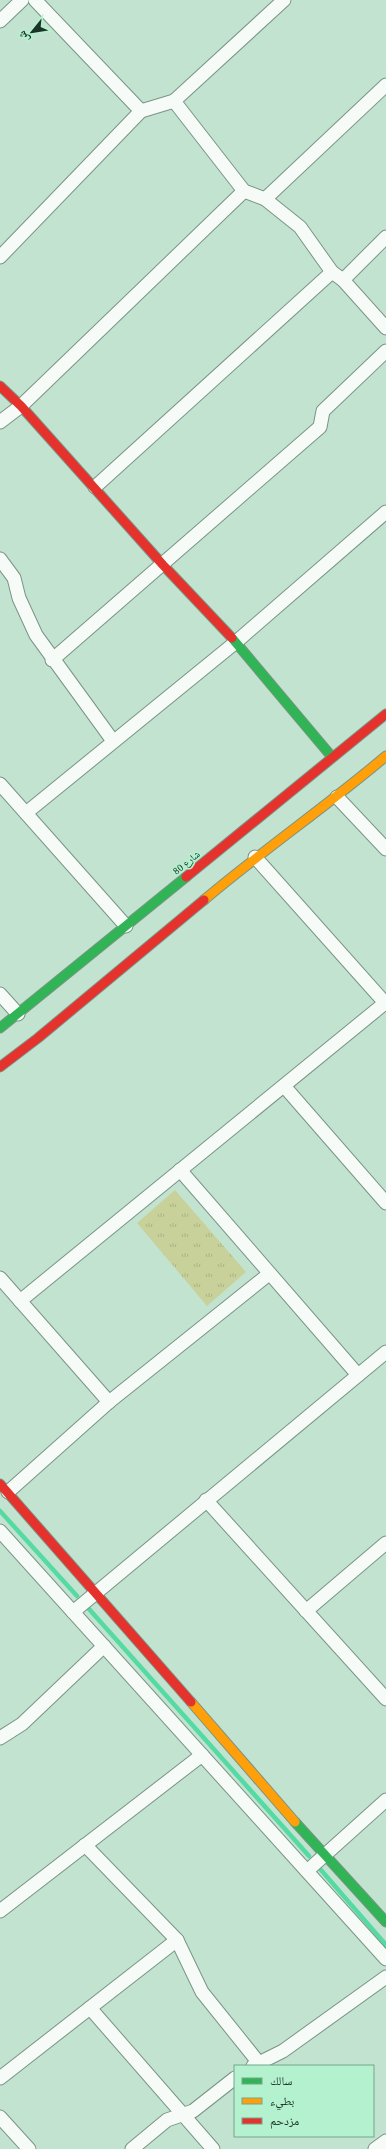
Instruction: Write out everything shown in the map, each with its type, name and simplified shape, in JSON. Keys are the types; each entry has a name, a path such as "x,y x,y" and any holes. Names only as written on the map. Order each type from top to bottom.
{"street":[{"path":"0,21 22,0"},
{"path":"34,0 141,111"},
{"path":"0,257 141,111 174,101 284,0"},
{"path":"265,199 386,85"},
{"path":"174,101 244,191 265,199 300,227 332,272 343,280 386,328"},
{"path":"0,422 21,406 244,191"},
{"path":"343,280 386,237"},
{"path":"95,487 332,272"},
{"path":"52,660 320,428 323,410 386,351"},
{"path":"0,386 21,406 163,564 236,642 332,757"},
{"path":"26,813 236,642 386,512"},
{"path":"1,562 14,578 18,598 36,635 52,660 113,741"},
{"name":"شارع 80","path":"0,1028 386,714"},
{"path":"0,1067 38,1038 254,857 337,797 386,756"},
{"path":"0,784 126,926"},
{"path":"337,797 386,848"},
{"path":"20,1301 386,1004 254,857"},
{"path":"0,994 18,1014"},
{"path":"284,1086 386,1203"},
{"path":"180,1170 358,1375"},
{"path":"269,1274 4,1488 324,1855 386,1922"},
{"path":"0,1278 109,1402"},
{"path":"73,1612 386,1352"},
{"path":"206,1500 386,1699"},
{"path":"0,1531 386,1959"},
{"path":"306,1611 386,1543"},
{"path":"0,1738 22,1724 104,1646"},
{"path":"0,1911 202,1755"},
{"path":"307,1871 386,1800"},
{"path":"85,1845 177,1940 202,1992 256,2064 282,2051 386,1977"},
{"path":"0,2078 177,1940"},
{"path":"90,2008 213,2149"},
{"path":"132,2149 167,2120 193,2111 234,2079"},
{"path":"0,2117 29,2149"},
{"path":"375,2149 386,2141"}],"green space":[{"path":"175,1190 246,1272 207,1306 137,1223"}],"waterway":[{"path":"0,1511 77,1596"},
{"path":"89,1609 309,1856"},
{"path":"321,1870 386,1945"}],"traffic: fast":[{"path":"232,638 332,757"},
{"path":"0,1028 186,877"},
{"path":"295,1822 386,1922"}],"traffic: slow":[{"path":"204,900 386,756"},
{"path":"191,1702 295,1822"}],"traffic: jam":[{"path":"0,386 21,406 163,565 232,638"},
{"path":"186,877 386,714"},
{"path":"0,1067 38,1038 204,900"},
{"path":"0,1484 191,1702"}]}
